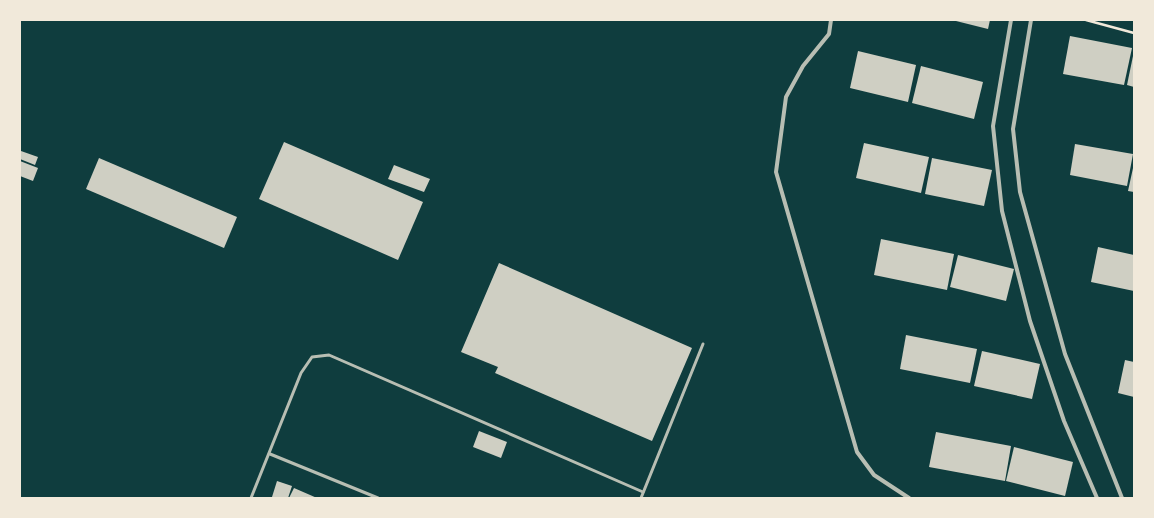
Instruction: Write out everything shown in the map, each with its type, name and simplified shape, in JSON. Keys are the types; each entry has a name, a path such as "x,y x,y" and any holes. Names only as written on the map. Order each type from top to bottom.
{"street":[{"path":"831,20 829,34 803,66 786,97 776,172 857,452 874,475 909,498"},
{"path":"1011,20 993,126 1002,211 1030,321 1064,421 1097,498"},
{"path":"1031,20 1013,129 1020,192 1065,354 1122,498"}],"lane":[{"path":"641,498 703,344"},
{"path":"251,498 270,454 301,373 312,357 329,355 643,492"},
{"path":"270,454 378,498"}],"path":[{"path":"1086,20 1134,33"}],"building":[{"path":"952,20 990,20 988,29"},
{"path":"1070,36 1132,48 1124,85 1063,74"},
{"path":"858,51 916,65 908,102 850,88"},
{"path":"1134,56 1134,87 1127,85"},
{"path":"921,66 983,82 974,119 912,103"},
{"path":"284,142 423,202 398,260 259,199"},
{"path":"864,143 929,157 921,193 856,178"},
{"path":"1075,144 1133,154 1127,186 1070,175"},
{"path":"21,151 38,157 35,165 20,159"},
{"path":"99,158 237,217 224,248 86,189"},
{"path":"932,158 992,170 984,206 925,194"},
{"path":"20,161 38,168 33,181 20,176"},
{"path":"394,165 430,179 424,192 388,179"},
{"path":"1134,168 1134,192 1128,191"},
{"path":"881,239 954,254 947,290 874,275"},
{"path":"1098,247 1134,255 1134,291 1091,282"},
{"path":"958,255 1014,269 1006,301 950,287"},
{"path":"499,263 692,348 652,441 495,373 498,367 461,352"},
{"path":"906,335 977,349 970,383 900,369"},
{"path":"982,351 1040,364 1032,399 974,386"},
{"path":"1125,360 1134,362 1134,397 1118,393"},
{"path":"479,431 507,442 501,458 473,447"},
{"path":"936,432 1011,446 1005,481 929,467"},
{"path":"1014,447 1073,462 1065,496 1006,481"},
{"path":"277,481 292,486 288,498 272,497"},
{"path":"294,488 317,498 289,498"}]}
